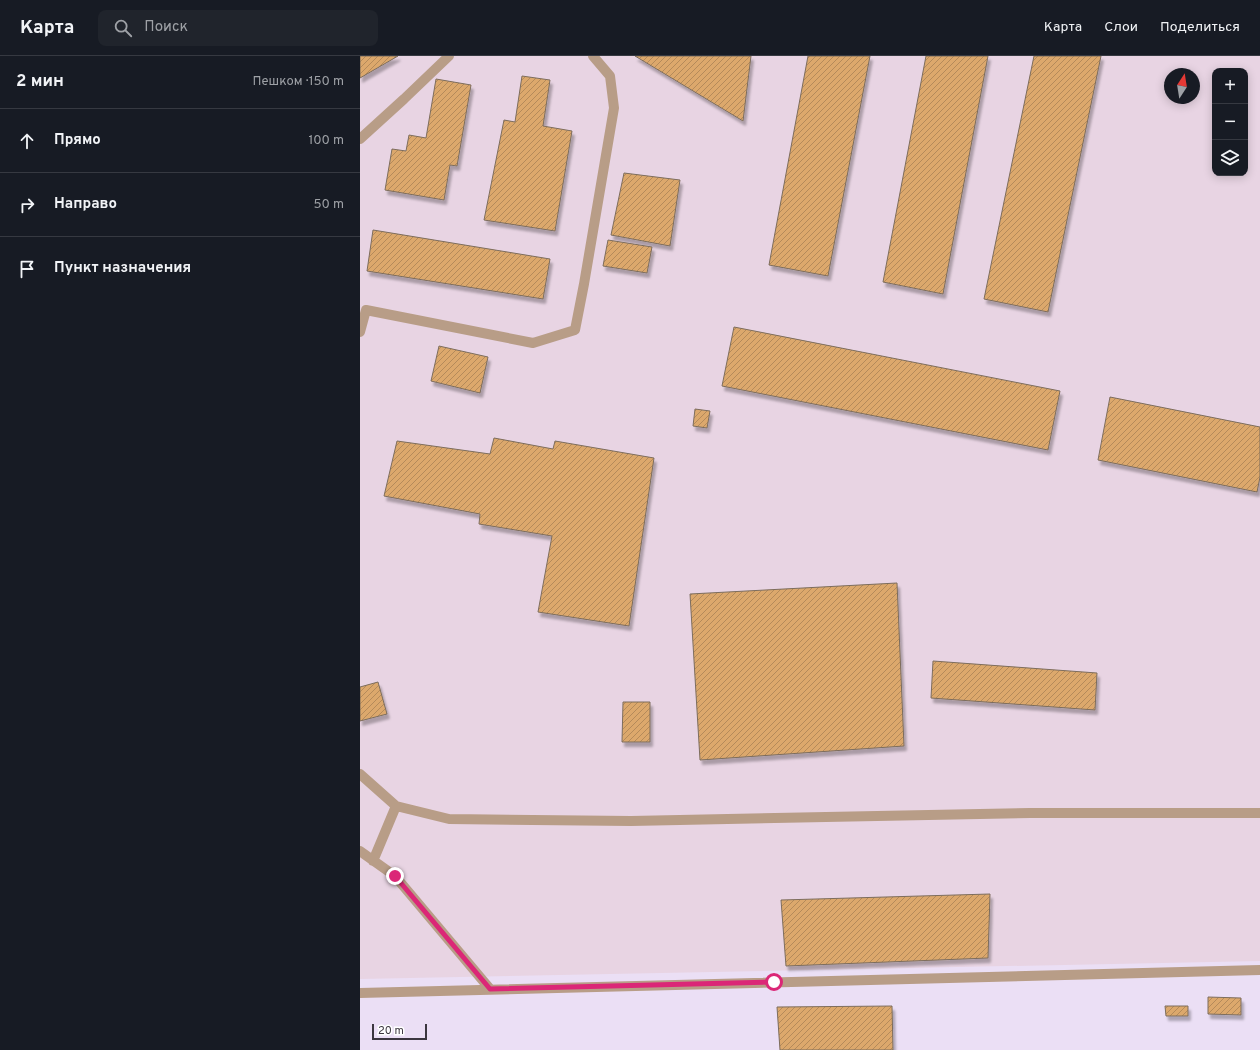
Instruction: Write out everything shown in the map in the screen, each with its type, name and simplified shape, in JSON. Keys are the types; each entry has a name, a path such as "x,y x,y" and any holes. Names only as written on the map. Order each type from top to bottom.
{"lane":[{"path":"360,139 404,100 449,56"},
{"path":"360,332 366,310 533,343 575,330 614,108 610,76 593,56"},
{"path":"360,774 396,806 449,819 631,821 1022,813 1260,813"},
{"path":"373,861 396,806"},
{"path":"360,851 395,876 490,989"},
{"path":"360,993 1260,970"}],"shaded area":[{"path":"360,56 1260,56 1260,961 360,979"}],"building":[{"path":"360,56 398,56 360,78"},
{"path":"635,56 751,56 743,121"},
{"path":"808,56 870,56 828,276 769,265"},
{"path":"926,56 988,56 943,294 883,282"},
{"path":"1034,56 1101,56 1048,312 984,299"},
{"path":"522,76 550,80 543,126 572,131 555,231 484,220 504,120 515,122"},
{"path":"436,79 471,85 457,166 450,165 444,200 385,190 392,149 406,151 409,135 426,138"},
{"path":"624,173 680,180 670,246 611,235"},
{"path":"373,230 550,259 543,299 367,271"},
{"path":"608,240 652,247 647,273 603,266"},
{"path":"734,327 1060,391 1048,450 722,386"},
{"path":"439,346 488,357 480,393 431,381"},
{"path":"1110,397 1260,427 1260,477 1257,492 1098,460"},
{"path":"695,409 710,411 707,428 693,426"},
{"path":"494,438 553,449 555,441 654,458 629,626 538,612 552,536 479,524 480,514 384,496 397,441 490,454"},
{"path":"897,583 904,746 700,760 690,594"},
{"path":"933,661 1097,673 1095,710 931,698"},
{"path":"378,682 387,714 360,721 360,687"},
{"path":"623,702 650,702 650,742 622,742"},
{"path":"990,894 988,958 786,966 781,900"},
{"path":"1208,997 1241,998 1241,1015 1208,1014"},
{"path":"892,1006 893,1050 780,1050 777,1007"},
{"path":"1165,1006 1188,1006 1188,1016 1166,1016"}],"route":[{"path":"395,876 490,989 774,982"}]}
